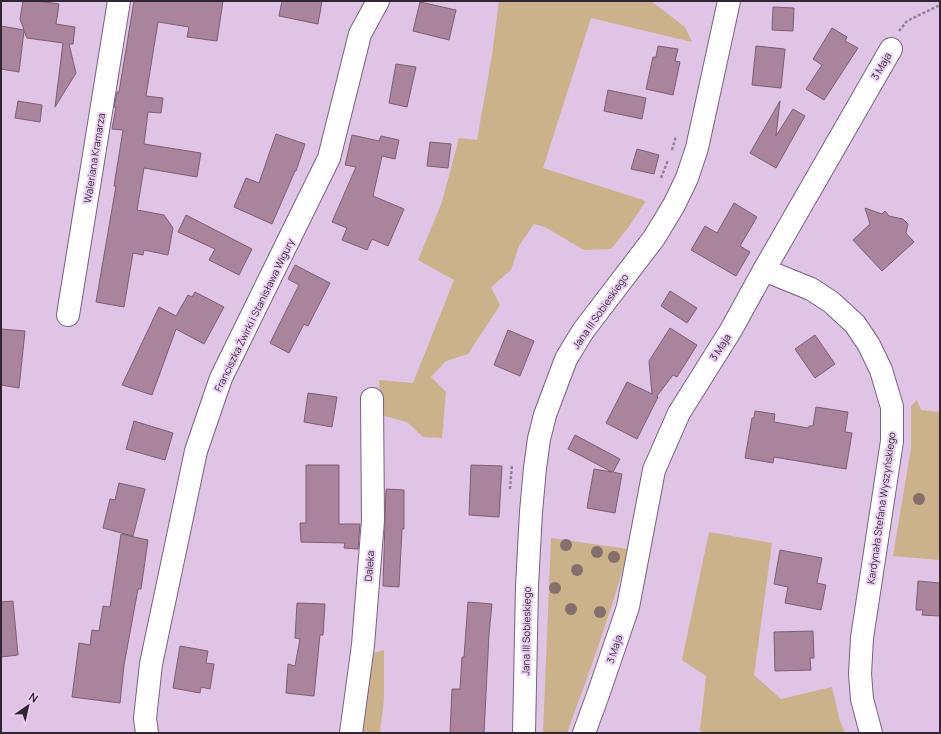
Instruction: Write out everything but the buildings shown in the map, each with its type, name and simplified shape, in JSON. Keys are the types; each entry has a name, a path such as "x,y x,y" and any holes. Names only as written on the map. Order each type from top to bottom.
{"street":[{"name":"Waleriana Kramarza","path":"68,315 119,1"},
{"name":"Franciszka Żwirki i Stanisława Wigury","path":"147,733 145,718 151,664 196,451 221,378 329,158 360,34 378,1"},
{"name":"Jana III Sobieskiego","path":"524,733 527,586 534,468 545,415 566,359 583,331 654,238 674,205 687,178 697,148 729,1"},
{"name":"3 Maja","path":"584,733 628,607 654,470 678,413 731,330 891,49"},
{"name":"Kardynała Stefana Wyszyńskiego","path":"764,270 811,289 831,302 855,324 869,345 881,370 892,407 891,448 862,638 860,674 862,699 870,733"},
{"name":"Daleka","path":"351,733 363,645 373,520 372,399"}],"path":[{"name":"3 Maja","path":"891,49 892,42 897,33 907,21 940,5"}],"shaded area":[{"path":"499,1 651,1 685,27 692,42 591,18 543,168 646,201 628,228 611,249 584,250 545,227 534,224 519,246 511,270 491,287 500,305 468,354 446,361 431,377 446,392 442,438 423,437 407,422 381,415 379,380 413,383 454,280 418,260 442,202 459,138 477,140 492,55"},
{"path":"917,400 921,410 940,412 940,560 893,556 911,448 911,406"},
{"path":"709,532 772,543 754,675 781,699 832,687 839,718 845,733 702,733 700,730 706,676 682,660"},
{"path":"551,538 628,549 592,665 567,733 543,733"},
{"path":"384,650 384,699 380,733 356,733 367,655"}]}
